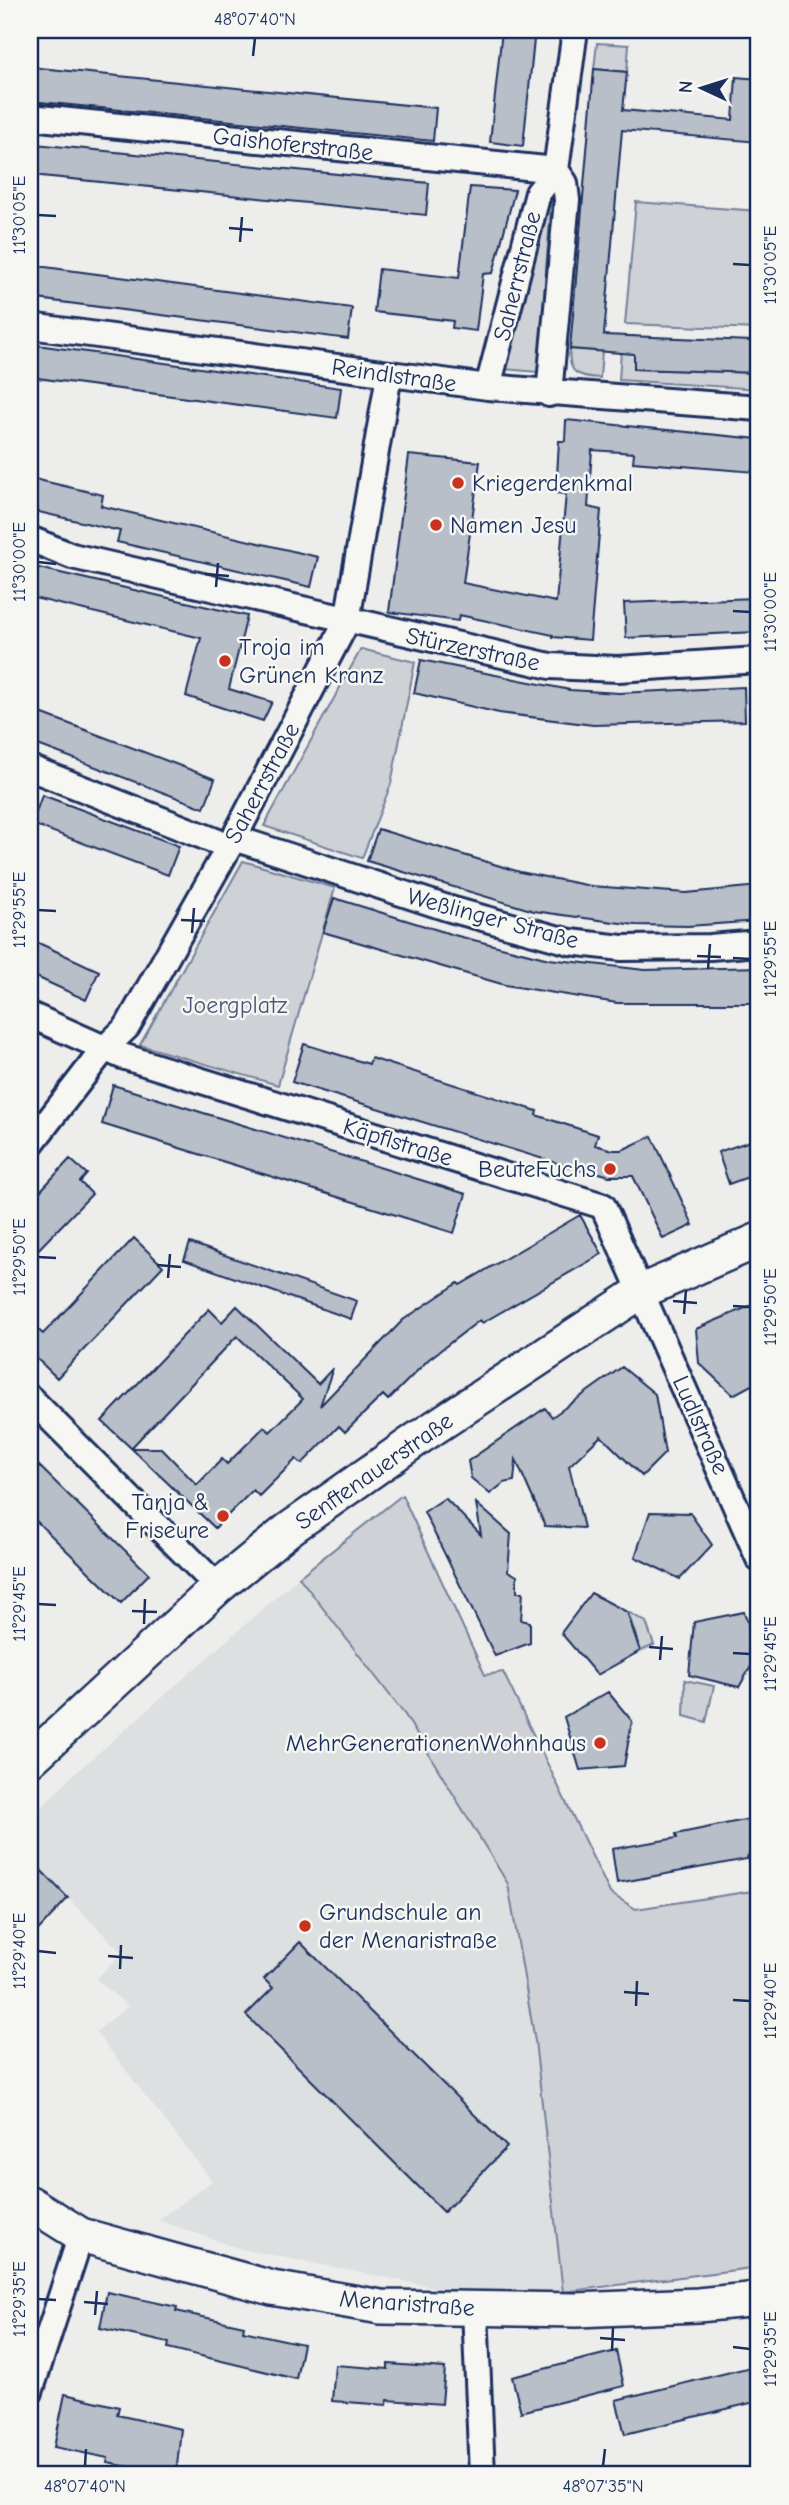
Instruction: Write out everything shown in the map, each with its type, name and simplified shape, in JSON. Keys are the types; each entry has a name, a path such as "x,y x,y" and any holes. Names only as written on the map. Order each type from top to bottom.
{"street":[{"name":"Saherrstraße","path":"488,387 538,193 556,170 575,30"},
{"name":"Gaishoferstraße","path":"30,117 556,170"},
{"name":"Saherrstraße","path":"549,394 567,200 565,183 556,170"},
{"name":"Reindlstraße","path":"30,326 549,394 759,408"},
{"name":"Saherrstraße","path":"30,1145 104,1049 127,1027 231,842 347,621 389,375"},
{"name":"Stürzerstraße","path":"30,539 72,555 550,666 618,669 759,660"},
{"name":"Weßlinger Straße","path":"30,768 231,842 450,909 570,942 622,948 710,947 759,943"},
{"name":"Käpflstraße","path":"30,1015 104,1049 603,1206 642,1291"},
{"name":"Senftenauerstraße","path":"30,1760 218,1587 288,1530 380,1465 642,1291 759,1240"},
{"name":"Ludlstraße","path":"642,1291 759,1559"},
{"path":"30,1398 218,1587"},
{"name":"Menaristraße","path":"30,2203 81,2235 272,2288 381,2306 576,2310 698,2305 759,2299"},
{"path":"30,2392 81,2235"},
{"path":"475,2309 482,2475"}],"shaded area":[{"name":"Grundschule an der Menaristraße","path":"299,1577 405,1715 508,1884 535,2041 563,2292 463,2293 241,2249 158,2220 212,2181 96,2032 128,2006 96,1979 122,1953 30,1860 30,1819 72,1776"}],"green space":[{"path":"597,43 629,45 627,72 594,69"},
{"path":"552,193 538,372 504,369 546,194"},
{"path":"636,202 759,211 759,329 625,324"},
{"path":"622,336 635,336 634,369 759,373 759,389 619,380"},
{"path":"570,349 602,351 600,378 576,372 570,364"},
{"path":"361,649 415,662 391,784 362,858 264,826"},
{"name":"Joergplatz","path":"243,861 335,888 278,1085 140,1045"},
{"path":"402,1495 485,1675 503,1672 610,1893 636,1909 759,1890 759,2267 563,2292 535,2041 508,1884 405,1715 299,1577"},
{"path":"628,1612 646,1622 654,1645 641,1651"},
{"path":"685,1680 714,1686 706,1722 684,1716"}],"building":[{"path":"502,30 535,30 523,146 490,142"},
{"path":"30,67 436,108 433,141 30,101"},
{"path":"594,69 627,72 623,110 733,120 736,77 759,79 759,142 622,130 604,335 752,341 759,343 759,373 634,369 634,354 570,349"},
{"path":"35,144 429,183 426,215 32,175"},
{"path":"470,187 515,190 493,273 483,274 476,331 452,328 453,321 374,312 379,269 459,278"},
{"path":"30,265 352,308 348,339 30,298"},
{"path":"30,344 341,388 337,418 30,377"},
{"path":"566,420 758,439 755,472 633,462 634,453 592,450 588,507 601,510 590,640 553,637 459,615 458,621 389,612 409,455 480,462 463,583 556,602 566,494 556,493 559,441 565,441"},
{"path":"30,478 103,495 101,506 318,557 311,587 117,542 120,531 30,510"},
{"path":"30,566 247,616 229,689 272,702 263,721 186,696 201,638 30,597"},
{"path":"755,598 757,632 626,638 624,603"},
{"path":"421,660 570,690 619,693 744,687 745,721 593,725 499,713 414,693"},
{"path":"30,709 215,779 204,808 30,742"},
{"path":"42,795 179,846 168,875 32,824"},
{"path":"378,829 520,872 591,886 686,893 759,886 759,921 688,926 635,925 534,911 367,861"},
{"path":"334,898 454,935 549,959 645,970 759,967 759,1003 617,1003 505,985 323,932"},
{"path":"30,939 99,971 86,1000 30,974"},
{"path":"304,1044 369,1064 371,1058 537,1111 536,1115 598,1135 595,1145 613,1150 622,1150 652,1136 693,1225 663,1239 633,1176 609,1176 587,1169 586,1172 292,1082"},
{"path":"113,1085 466,1194 454,1233 102,1124"},
{"path":"759,1138 759,1173 729,1184 718,1152"},
{"path":"70,1159 87,1174 80,1182 92,1194 30,1258 30,1202"},
{"path":"580,1215 602,1254 482,1323 480,1320 429,1359 388,1400 383,1395 345,1432 339,1426 302,1464 296,1459 259,1496 253,1490 215,1528 102,1421 209,1309 222,1322 237,1306 318,1384 333,1368 320,1406 403,1320 458,1283 460,1285","holes":["237,1336 303,1399 270,1432 264,1427 227,1464 222,1459 197,1485 161,1448 131,1448"]},
{"path":"134,1238 163,1266 57,1378 30,1352 30,1323 43,1334"},
{"path":"190,1243 357,1301 351,1319 184,1260"},
{"path":"759,1302 759,1381 733,1395 699,1363 696,1329"},
{"path":"622,1367 655,1394 665,1453 642,1476 601,1436 569,1466 584,1528 545,1526 516,1460 514,1481 504,1483 490,1494 471,1478 468,1461 545,1408 552,1417"},
{"path":"30,1457 149,1574 121,1603 30,1515"},
{"path":"445,1498 481,1535 476,1503 511,1534 508,1571 517,1576 517,1592 523,1592 521,1620 530,1622 530,1643 495,1656 424,1512"},
{"path":"650,1512 690,1513 712,1545 680,1579 635,1557"},
{"path":"591,1593 627,1612 640,1651 597,1675 561,1633"},
{"path":"744,1612 759,1653 739,1687 689,1675 694,1622"},
{"name":"MehrGenerationenWohnhaus","path":"608,1692 632,1721 624,1766 580,1770 564,1717"},
{"path":"759,1817 759,1869 751,1870 748,1855 747,1859 617,1883 612,1849 677,1838 676,1834"},
{"path":"30,1859 68,1898 30,1939"},
{"path":"300,1942 507,2147 444,2212 246,2015 273,1988 264,1979"},
{"path":"107,2292 177,2307 176,2311 244,2326 243,2331 303,2344 296,2379 168,2348 169,2343 100,2328"},
{"path":"616,2351 624,2386 521,2412 512,2377"},
{"path":"388,2364 445,2368 442,2404 388,2400 387,2405 332,2401 335,2365 388,2369"},
{"path":"759,2365 759,2401 625,2434 616,2400"},
{"path":"65,2394 119,2407 117,2415 181,2429 176,2475 107,2463 108,2458 54,2447"}],"place":[{"name":"Kriegerdenkmal","path":"458,483"},
{"name":"Namen Jesu","path":"436,525"},
{"name":"Troja im Grünen Kranz","path":"225,661"},
{"name":"BeuteFuchs","path":"610,1169"},
{"name":"Tanja & Friseure","path":"223,1516"},
{"name":"MehrGenerationenWohnhaus","path":"600,1743"},
{"name":"Grundschule an der Menaristraße","path":"305,1926"}]}
